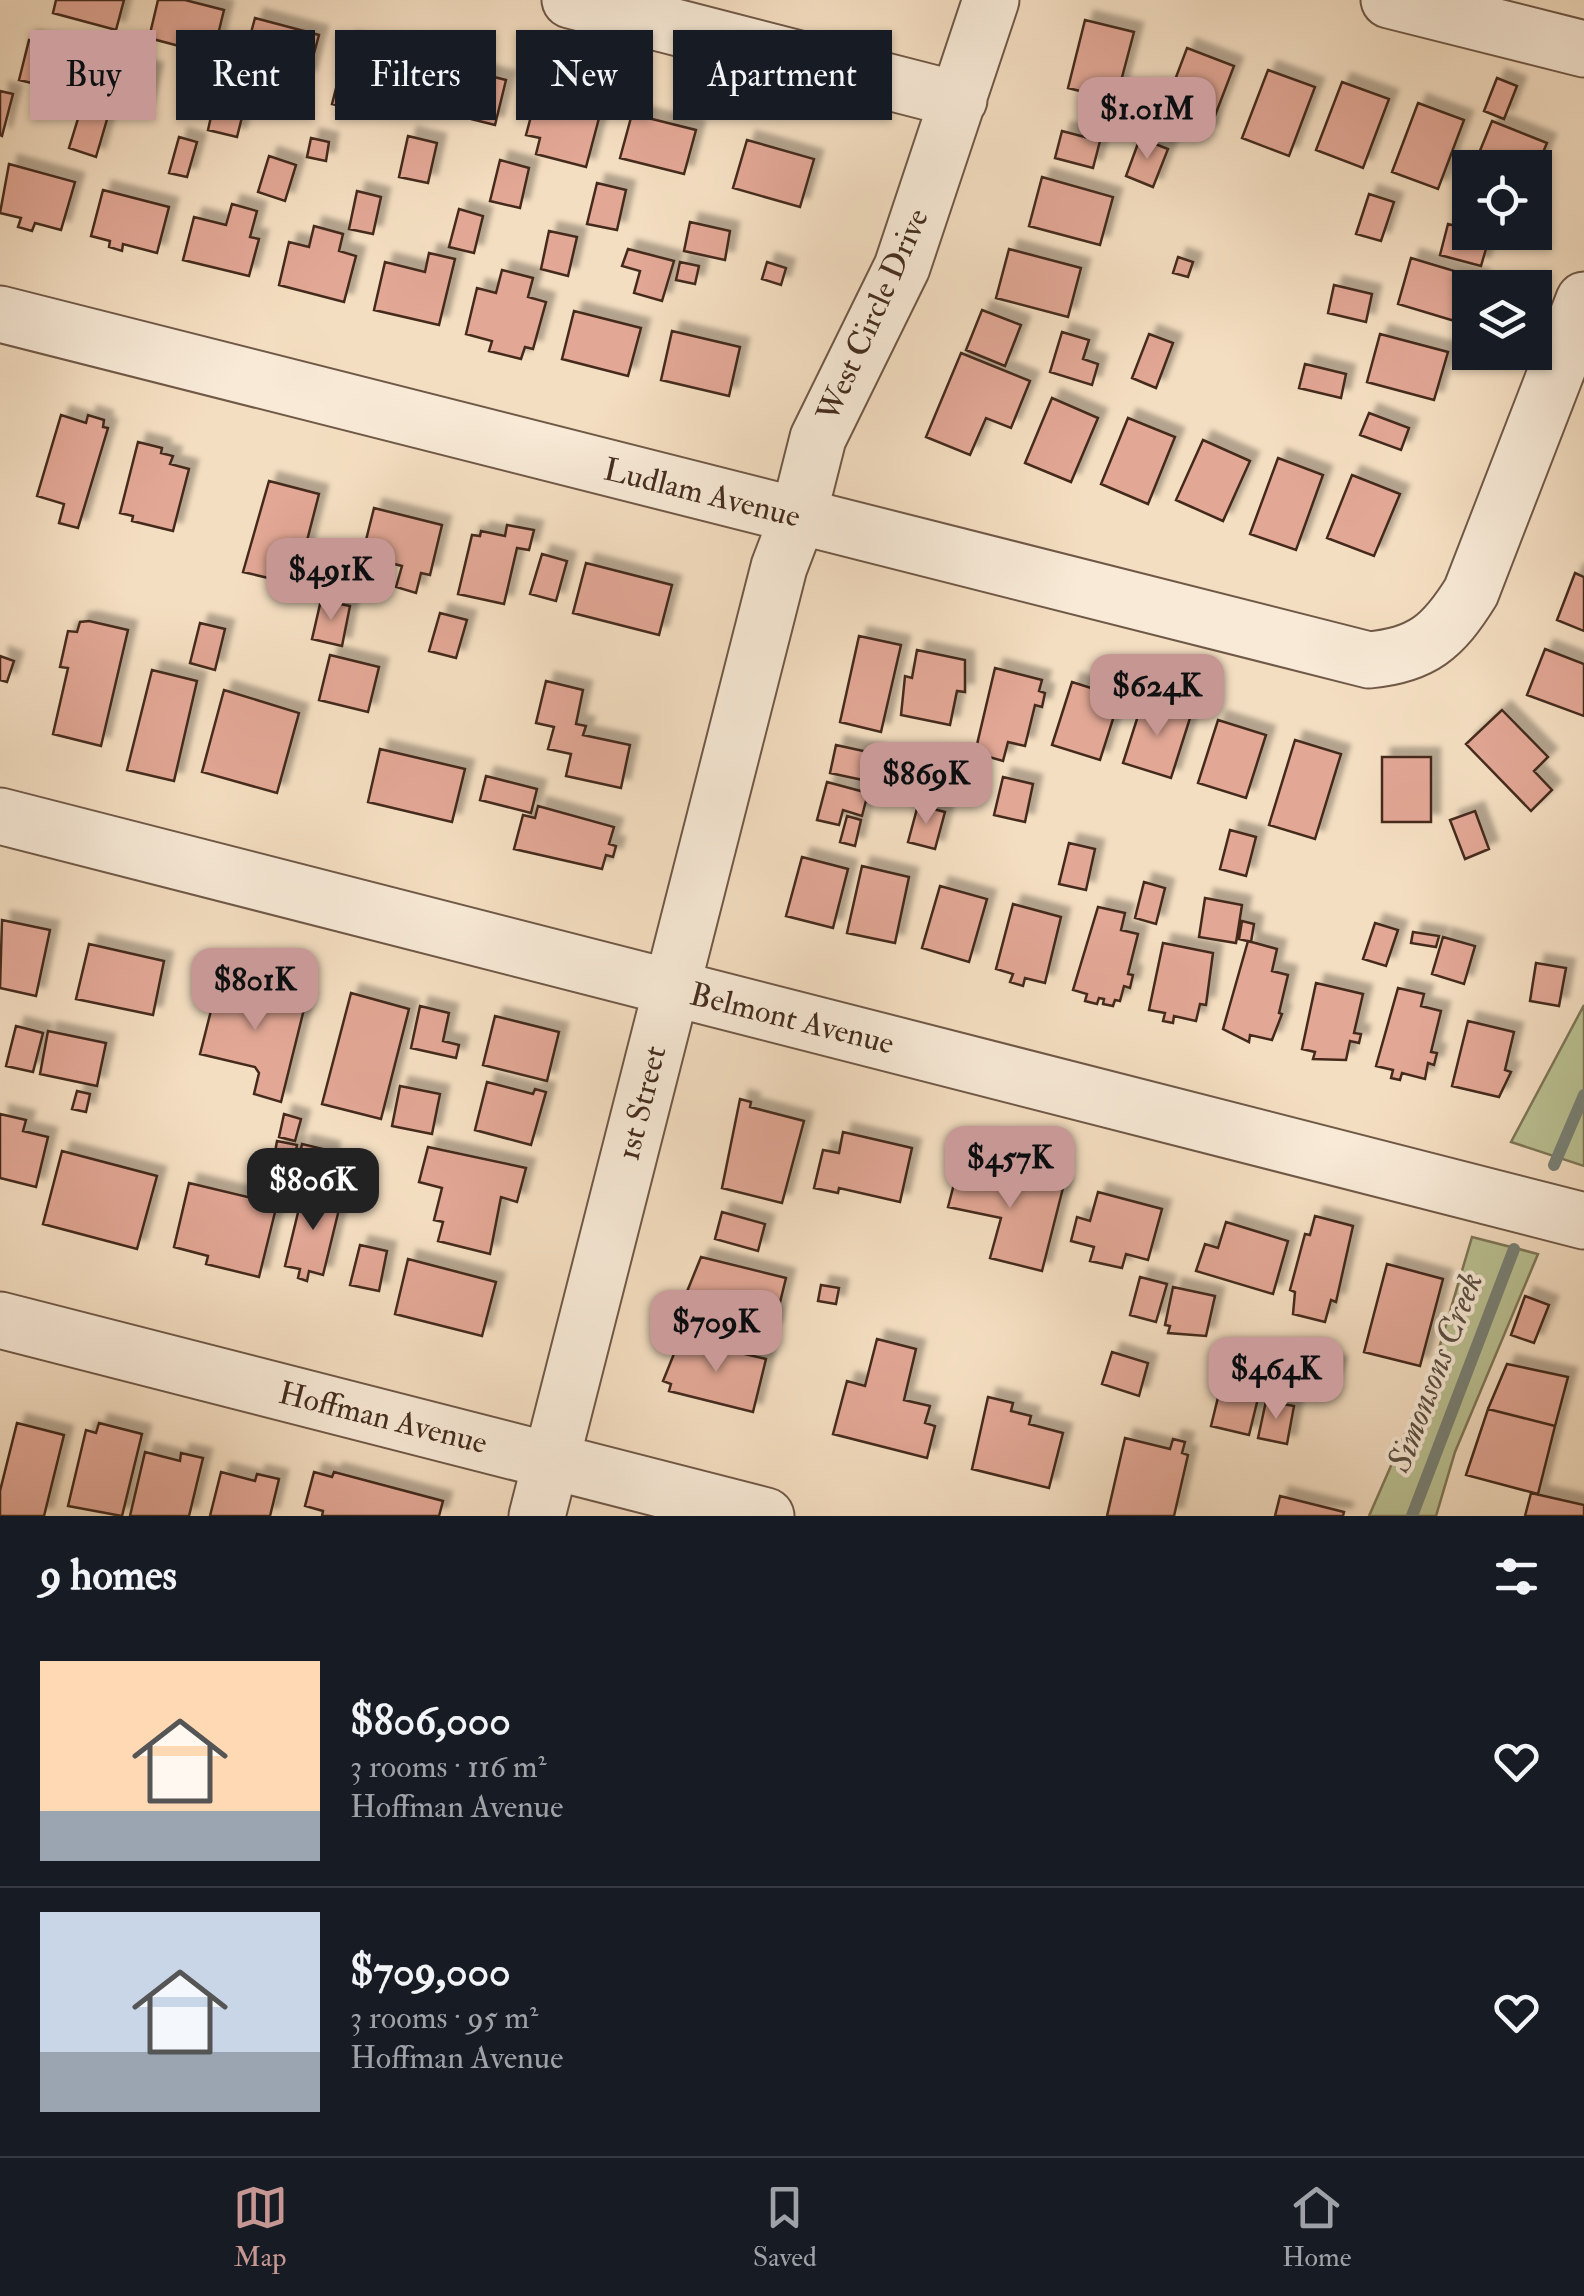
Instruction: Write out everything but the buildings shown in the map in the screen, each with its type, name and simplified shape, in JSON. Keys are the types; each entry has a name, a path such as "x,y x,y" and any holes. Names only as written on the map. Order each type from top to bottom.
{"street":[{"path":"570,0 959,100"},
{"name":"West Circle Drive","path":"798,517 818,438 902,267 991,0"},
{"path":"1389,0 1584,49"},
{"name":"Ludlam Avenue","path":"0,314 1369,660 1406,657 1449,628 1470,592 1584,300"},
{"name":"1st Street","path":"538,1516 778,567 798,517"},
{"name":"Belmont Avenue","path":"0,816 1584,1221"},
{"name":"Hoffman Avenue","path":"0,1320 766,1516"}],"green space":[{"path":"1584,1005 1584,1166 1511,1142"},
{"path":"1472,1237 1538,1254 1455,1452 1436,1516 1369,1516 1432,1372"}],"waterway":[{"name":"Simonsons Creek","path":"1554,1165 1584,1095"},
{"name":"Simonsons Creek","path":"1412,1516 1514,1249"}]}
